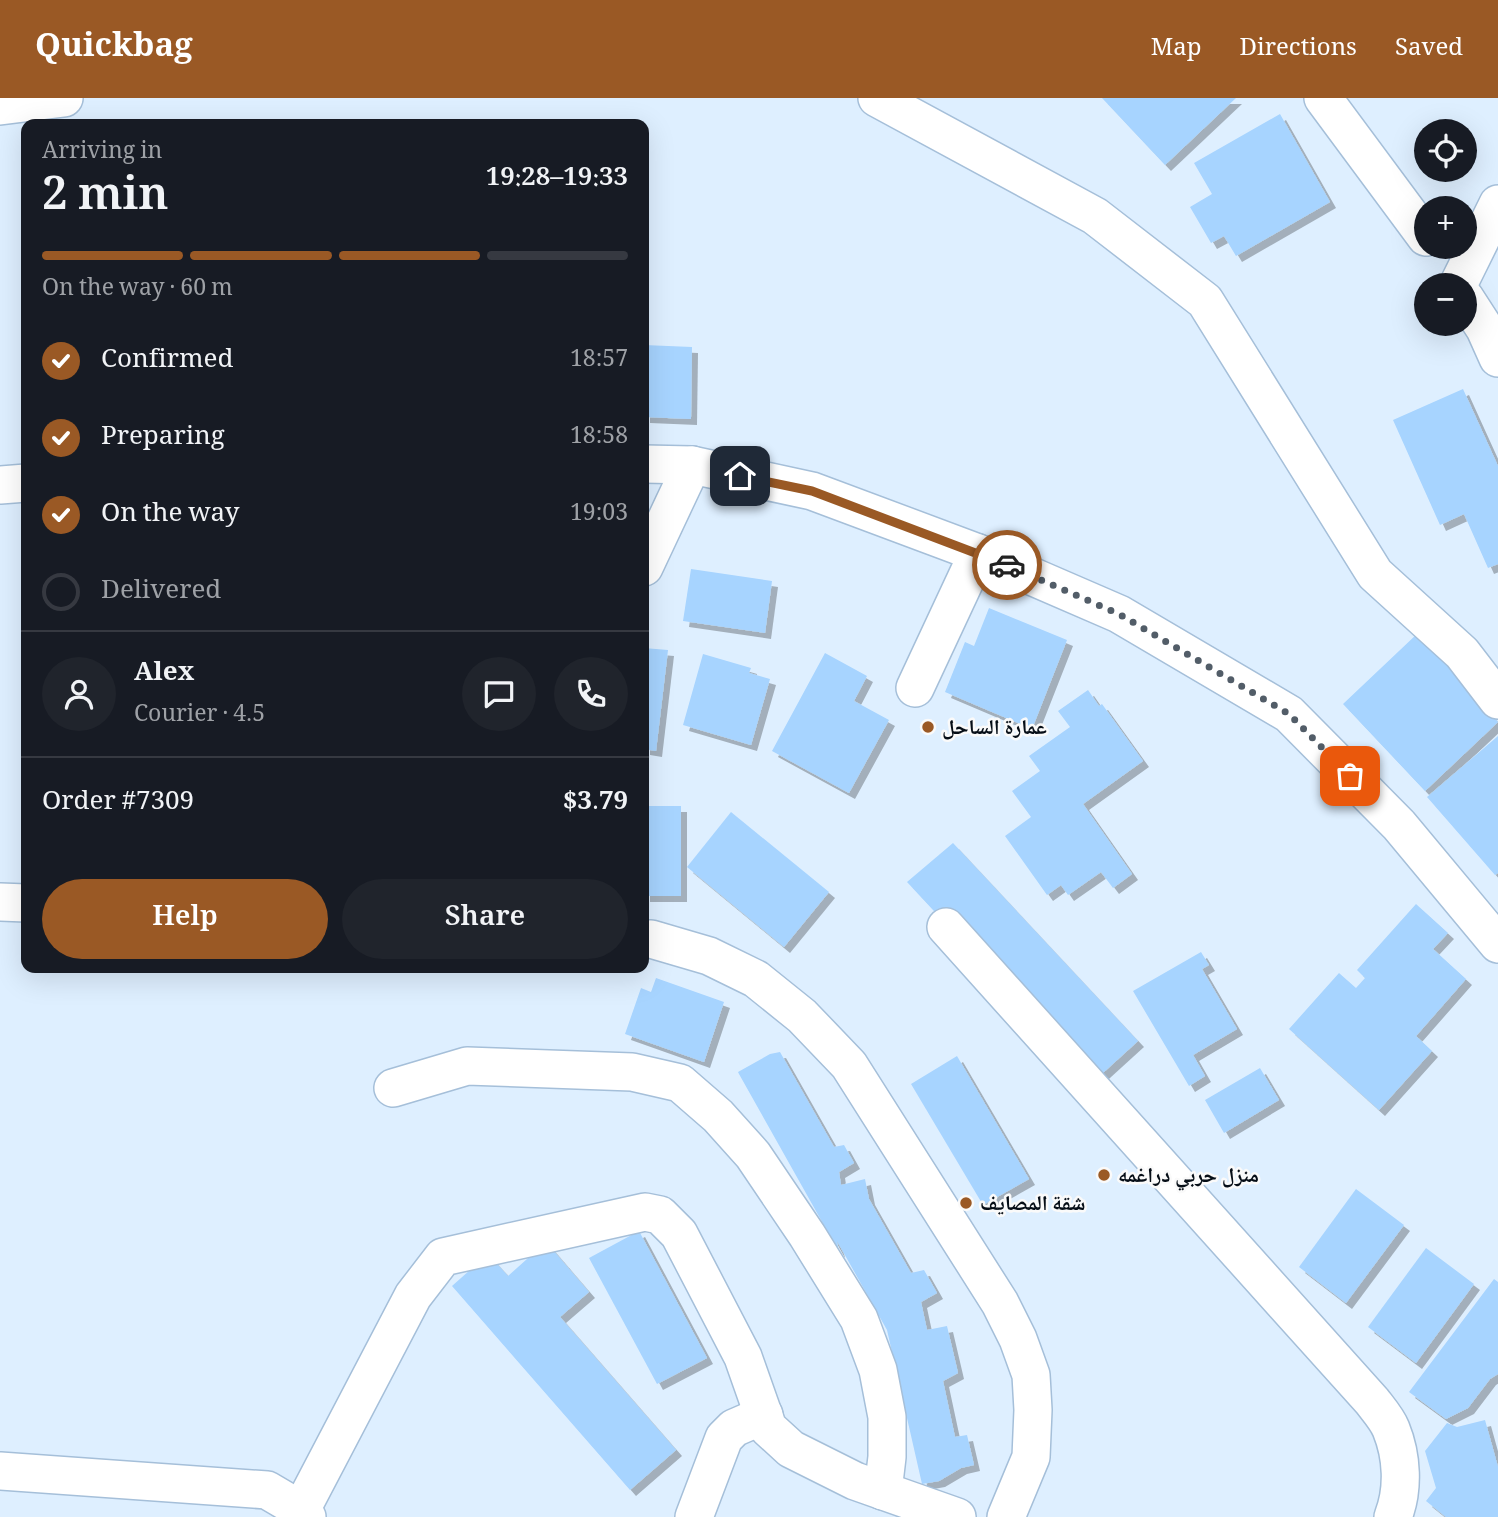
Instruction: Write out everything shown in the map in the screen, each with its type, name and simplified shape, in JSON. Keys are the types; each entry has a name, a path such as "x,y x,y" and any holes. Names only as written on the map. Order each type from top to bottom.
{"street":[{"path":"0,106 64,98"},
{"path":"877,98 1095,216 1205,301 1376,574 1462,653 1498,700"},
{"path":"1323,98 1414,221"},
{"path":"1463,273 1498,204"},
{"path":"1477,317 1498,358"},
{"path":"649,464 692,465 812,491 978,553 1119,614 1289,714 1399,825 1498,944"},
{"path":"649,556 692,465"},
{"path":"0,485 21,483"},
{"path":"915,688 978,553"},
{"path":"0,902 21,903"},
{"path":"946,928 1372,1401 1390,1426 1398,1453 1401,1481 1393,1517"},
{"path":"649,940 709,956 756,979 802,1016 849,1065 1000,1303 1018,1339 1031,1375 1033,1410 1031,1457 1006,1517"},
{"path":"393,1088 467,1066 632,1072 680,1083 718,1116 753,1155 859,1319 878,1370 887,1418 887,1457 883,1491"},
{"path":"0,1471 267,1490 304,1514 413,1296 443,1257 645,1212 660,1215 679,1234 743,1357 768,1428 791,1449 855,1481 957,1517"},
{"path":"694,1517 724,1438 734,1429 764,1415"}],"building":[{"path":"1102,98 1236,98 1165,165"},
{"path":"1280,114 1330,202 1236,256 1224,236 1211,243 1190,207 1212,194 1194,163"},
{"path":"649,345 692,347 691,419 649,417"},
{"path":"1463,389 1498,466 1498,564 1488,568 1464,514 1440,525 1393,420"},
{"path":"691,569 772,581 765,633 683,621"},
{"path":"989,608 1067,640 1032,729 945,692 965,642 974,646"},
{"path":"1418,633 1498,722 1425,791 1343,704"},
{"path":"649,648 668,650 656,751 649,750"},
{"path":"825,653 867,676 854,701 889,720 849,793 772,751"},
{"path":"703,654 751,668 749,673 770,679 751,745 683,725"},
{"path":"1088,690 1099,706 1102,704 1143,761 1083,804 1132,874 1113,888 1101,872 1068,895 1061,885 1047,895 1005,836 1031,817 1012,791 1040,771 1029,756 1070,727 1058,711"},
{"path":"1498,736 1498,873 1495,875 1427,797"},
{"path":"649,806 681,806 681,896 649,896"},
{"path":"731,812 829,892 784,947 687,867"},
{"path":"953,843 1138,1041 1093,1082 907,882"},
{"path":"1416,904 1448,933 1433,949 1466,979 1416,1036 1432,1051 1379,1110 1289,1029 1339,973 1356,988 1365,978 1357,970"},
{"path":"1201,952 1209,965 1202,969 1237,1029 1193,1055 1205,1076 1189,1086 1133,991"},
{"path":"656,978 724,1002 704,1062 625,1034 641,988 651,992"},
{"path":"780,1052 834,1147 844,1145 854,1163 839,1172 841,1185 865,1179 869,1199 911,1273 924,1270 937,1293 921,1302 927,1330 947,1326 958,1373 943,1381 955,1437 967,1435 974,1465 961,1468 939,1481 922,1484 887,1330 837,1241 839,1252 738,1072 770,1054"},
{"path":"957,1056 1029,1179 983,1205 911,1084"},
{"path":"1260,1068 1279,1100 1224,1133 1205,1100"},
{"path":"1356,1189 1404,1225 1346,1303 1299,1267"},
{"path":"639,1231 707,1358 657,1384 589,1258"},
{"path":"546,1242 589,1292 560,1317 676,1450 630,1490 452,1286 488,1254 508,1276"},
{"path":"1426,1248 1474,1284 1416,1363 1368,1327"},
{"path":"1494,1279 1498,1282 1498,1374 1490,1379 1468,1408 1446,1419 1409,1392"},
{"path":"1485,1420 1498,1467 1498,1517 1446,1517 1426,1501 1436,1488 1425,1451 1447,1423 1457,1427"}],"way so far":[{"path":"1007,565 1119,614 1289,714 1350,776"}],"place":[{"name":"عمارة الساحل","path":"928,727"},
{"name":"منزل حربي دراغمه","path":"1104,1175"},
{"name":"شقة المصايف","path":"966,1203"}],"route":[{"path":"740,476 812,491 1007,565"}]}
